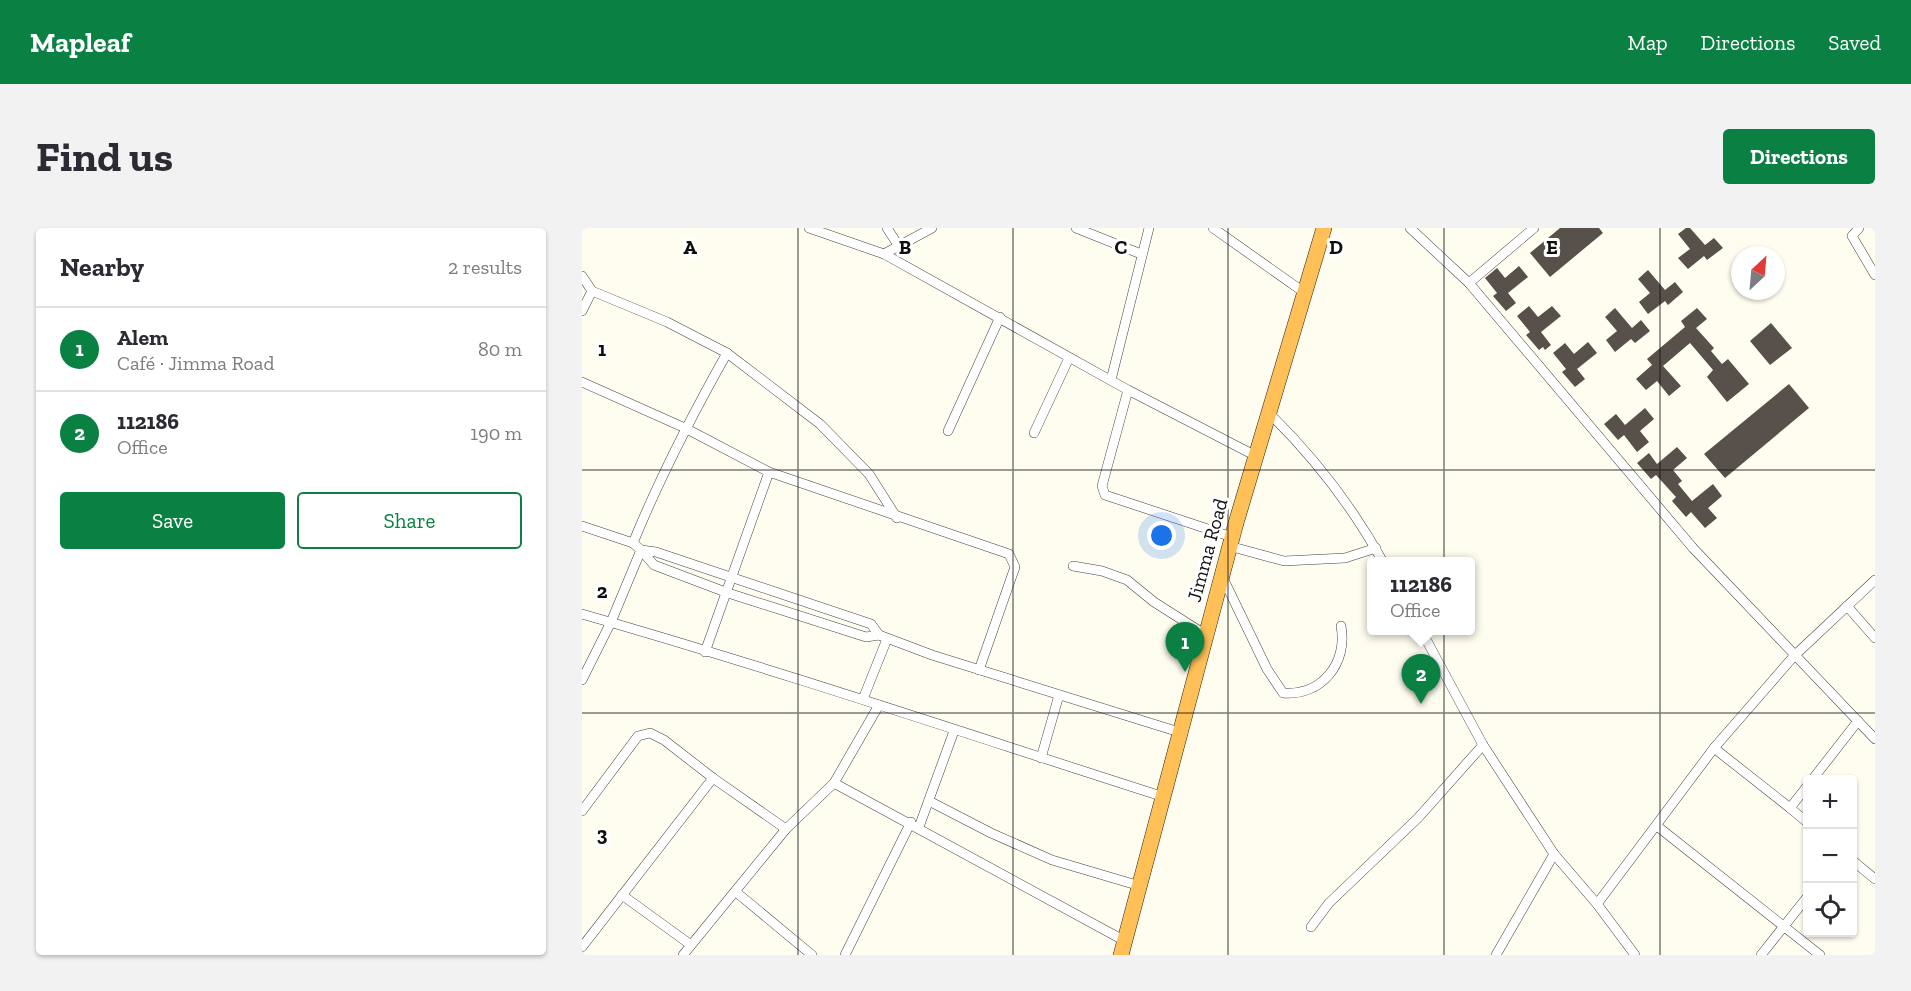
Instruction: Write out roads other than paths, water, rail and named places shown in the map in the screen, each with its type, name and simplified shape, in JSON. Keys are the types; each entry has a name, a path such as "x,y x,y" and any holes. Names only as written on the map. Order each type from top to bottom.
{"highway":[{"name":"Jimma Road","path":"1125,950 1179,732 1231,541 1324,228"}],"street":[{"path":"809,228 884,255 1000,317 1128,390 1256,456"},
{"path":"887,228 898,245"},
{"path":"884,255 898,245 932,228"},
{"path":"1076,228 1141,254"},
{"path":"1111,380 1149,228"},
{"path":"1213,228 1305,293"},
{"path":"1410,228 1469,283 1693,548 1875,739"},
{"path":"1469,283 1534,228"},
{"path":"1858,228 1852,236 1875,274"},
{"path":"582,276 592,291 667,322 727,353 820,424 869,474 897,518"},
{"path":"582,311 592,291"},
{"path":"948,431 1000,317"},
{"path":"633,543 656,486 727,353"},
{"path":"1034,433 1069,357"},
{"path":"582,382 685,428 769,472 897,518 997,548 1013,559 1015,567 980,670"},
{"path":"1128,390 1102,486 1105,495 1284,561 1345,558 1376,548"},
{"path":"1269,413 1307,451 1360,521 1381,557"},
{"path":"705,652 728,593 769,472"},
{"path":"582,526 633,543 654,565 728,593 866,637 883,637 1179,732"},
{"path":"641,550 656,552 872,624 883,637"},
{"path":"582,680 611,622 641,550"},
{"path":"1073,566 1102,571 1127,580 1154,602 1206,635"},
{"path":"1222,576 1270,676 1283,693 1316,686 1335,668 1343,652 1341,626"},
{"path":"1597,904 1714,748 1794,656 1875,580"},
{"path":"1847,606 1875,638"},
{"path":"582,614 863,699 954,731 1164,797"},
{"path":"1424,635 1483,745 1554,854 1597,904 1635,955"},
{"path":"863,699 883,637"},
{"path":"1041,758 1059,695"},
{"path":"683,955 786,829 834,783 879,705"},
{"path":"1816,775 1858,721"},
{"path":"845,955 928,801 954,731"},
{"path":"582,811 638,736 650,733 664,740 713,778 786,829"},
{"path":"1311,927 1329,903 1418,818 1483,745"},
{"path":"1714,748 1803,819"},
{"path":"582,947 713,778"},
{"path":"834,783 915,825 1125,950"},
{"path":"1790,808 1803,791"},
{"path":"928,801 991,833 1052,860 1140,886"},
{"path":"1657,826 1820,955"},
{"path":"1496,955 1554,854"},
{"path":"1857,864 1875,879"},
{"path":"736,892 812,955"},
{"path":"622,895 691,945"},
{"path":"1761,955 1803,902"}],"place":[{"name":"Alem","path":"1185,672"},
{"name":"112186","path":"1421,704"}]}
